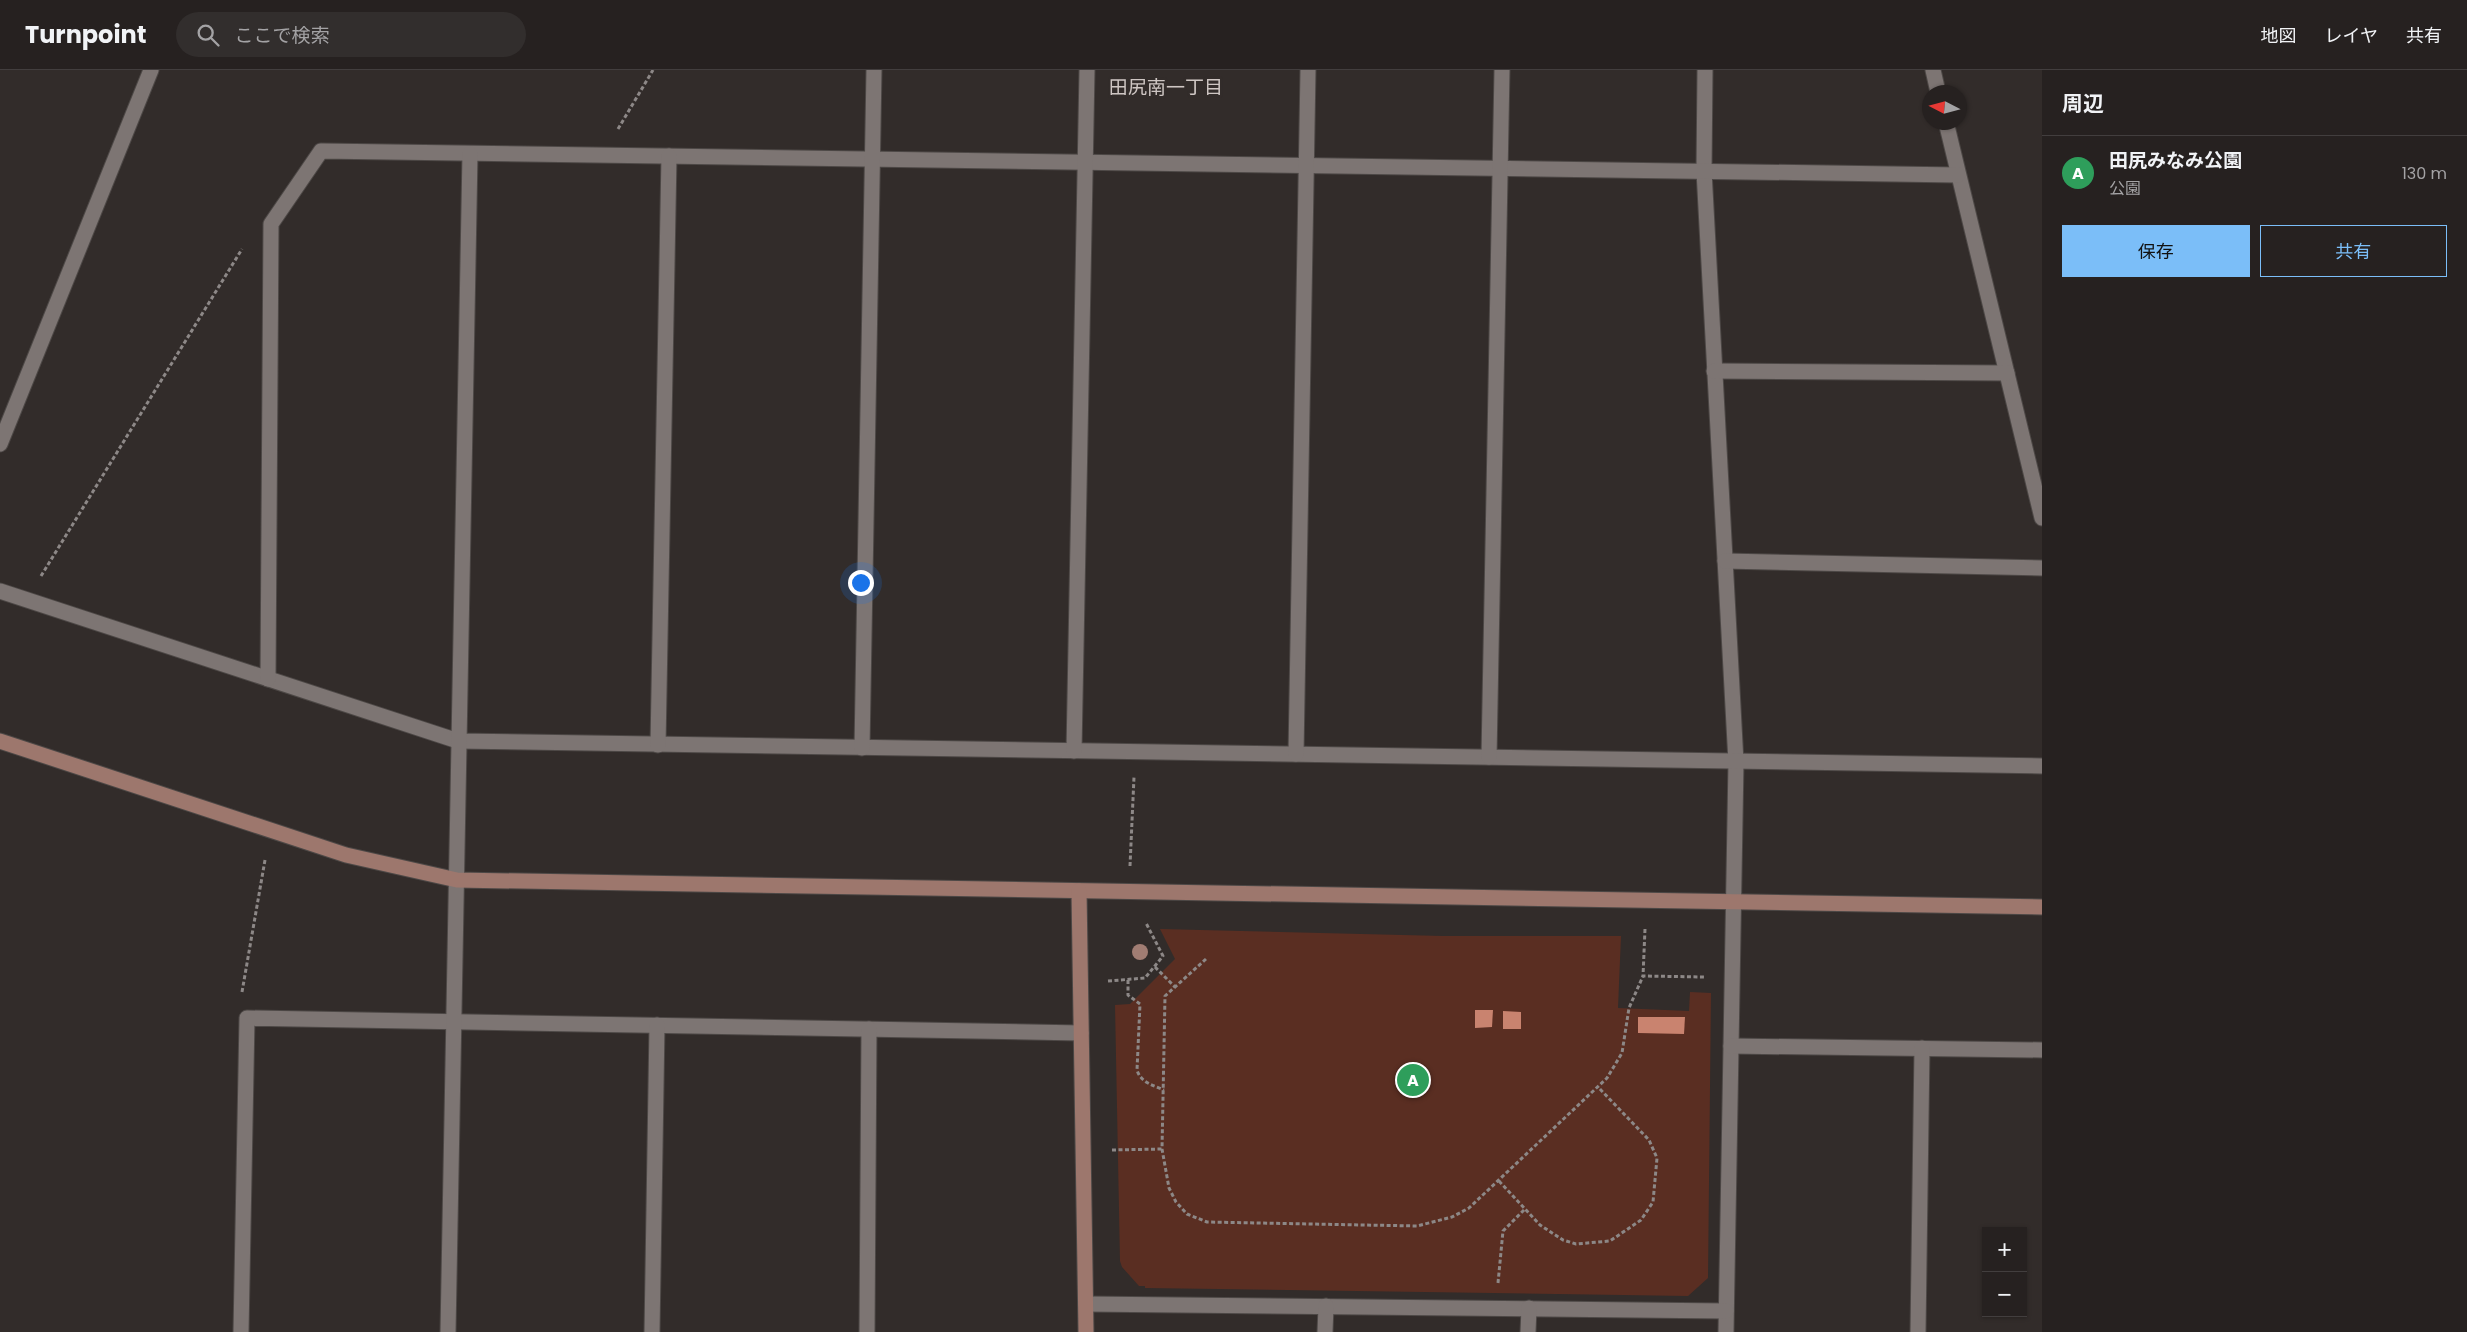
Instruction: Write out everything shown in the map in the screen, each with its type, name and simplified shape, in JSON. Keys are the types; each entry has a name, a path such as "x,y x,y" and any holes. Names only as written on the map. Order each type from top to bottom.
{"street":[{"path":"0,444 151,70"},
{"path":"862,748 874,70"},
{"path":"1074,751 1087,70"},
{"path":"1296,754 1308,70"},
{"path":"1489,756 1502,70"},
{"path":"1705,70 1704,171 1736,762 1726,1332"},
{"path":"1933,70 1936,85"},
{"path":"1948,130 2042,518"},
{"path":"268,679 272,224 321,151 1958,175"},
{"path":"448,1332 470,154"},
{"path":"658,745 669,156"},
{"path":"1714,371 2007,373"},
{"path":"1725,561 2042,568"},
{"path":"0,591 458,741 2042,766"},
{"path":"0,741 346,855 457,880 2042,907"},
{"path":"1079,891 1086,1332"},
{"path":"241,1332 247,1018 1081,1032"},
{"path":"652,1332 657,1025"},
{"path":"867,1332 869,1029"},
{"path":"1731,1046 2042,1050"},
{"path":"1918,1332 1922,1048"},
{"path":"1086,1304 1726,1310"},
{"path":"1325,1332 1326,1306"},
{"path":"1528,1308 1528,1332"}],"path":[{"path":"603,156 653,70"},
{"path":"26,600 254,230 272,224"},
{"path":"1130,869 1135,752"},
{"path":"247,1018 241,998 265,860"},
{"path":"1108,981 1145,978 1163,956 1146,923"},
{"path":"1206,959 1165,996 1162,1149 1169,1188 1176,1202 1187,1214 1207,1222 1416,1226 1452,1217 1469,1208 1607,1078 1622,1053 1629,1008 1643,976 1644,929"},
{"path":"1155,967 1175,987"},
{"path":"1643,976 1732,978"},
{"path":"1128,980 1128,995 1140,1004 1137,1070 1139,1076 1144,1081 1164,1090"},
{"path":"1499,1180 1551,1234 1576,1244 1610,1241 1641,1220 1648,1211 1655,1191 1657,1158 1654,1148 1649,1140 1598,1087"},
{"path":"1112,1150 1162,1149"},
{"path":"1498,1308 1501,1237 1508,1223 1525,1209"}],"shaded area":[{"path":"1160,929 1443,936 1621,936 1618,1008 1689,1011 1690,992 1711,993 1708,1278 1688,1296 1145,1288 1145,1286 1139,1286 1122,1267 1120,1261 1115,1005 1130,1004 1175,959"}],"building":[{"path":"1475,1010 1493,1010 1492,1027 1475,1028"},
{"path":"1503,1011 1521,1012 1521,1029 1503,1029"},
{"path":"1638,1017 1685,1017 1684,1034 1638,1033"}],"place":[{"name":"田尻みなみ公園","path":"1413,1080"}],"district":[{"name":"田尻南一丁目","path":"1166,87"}]}
